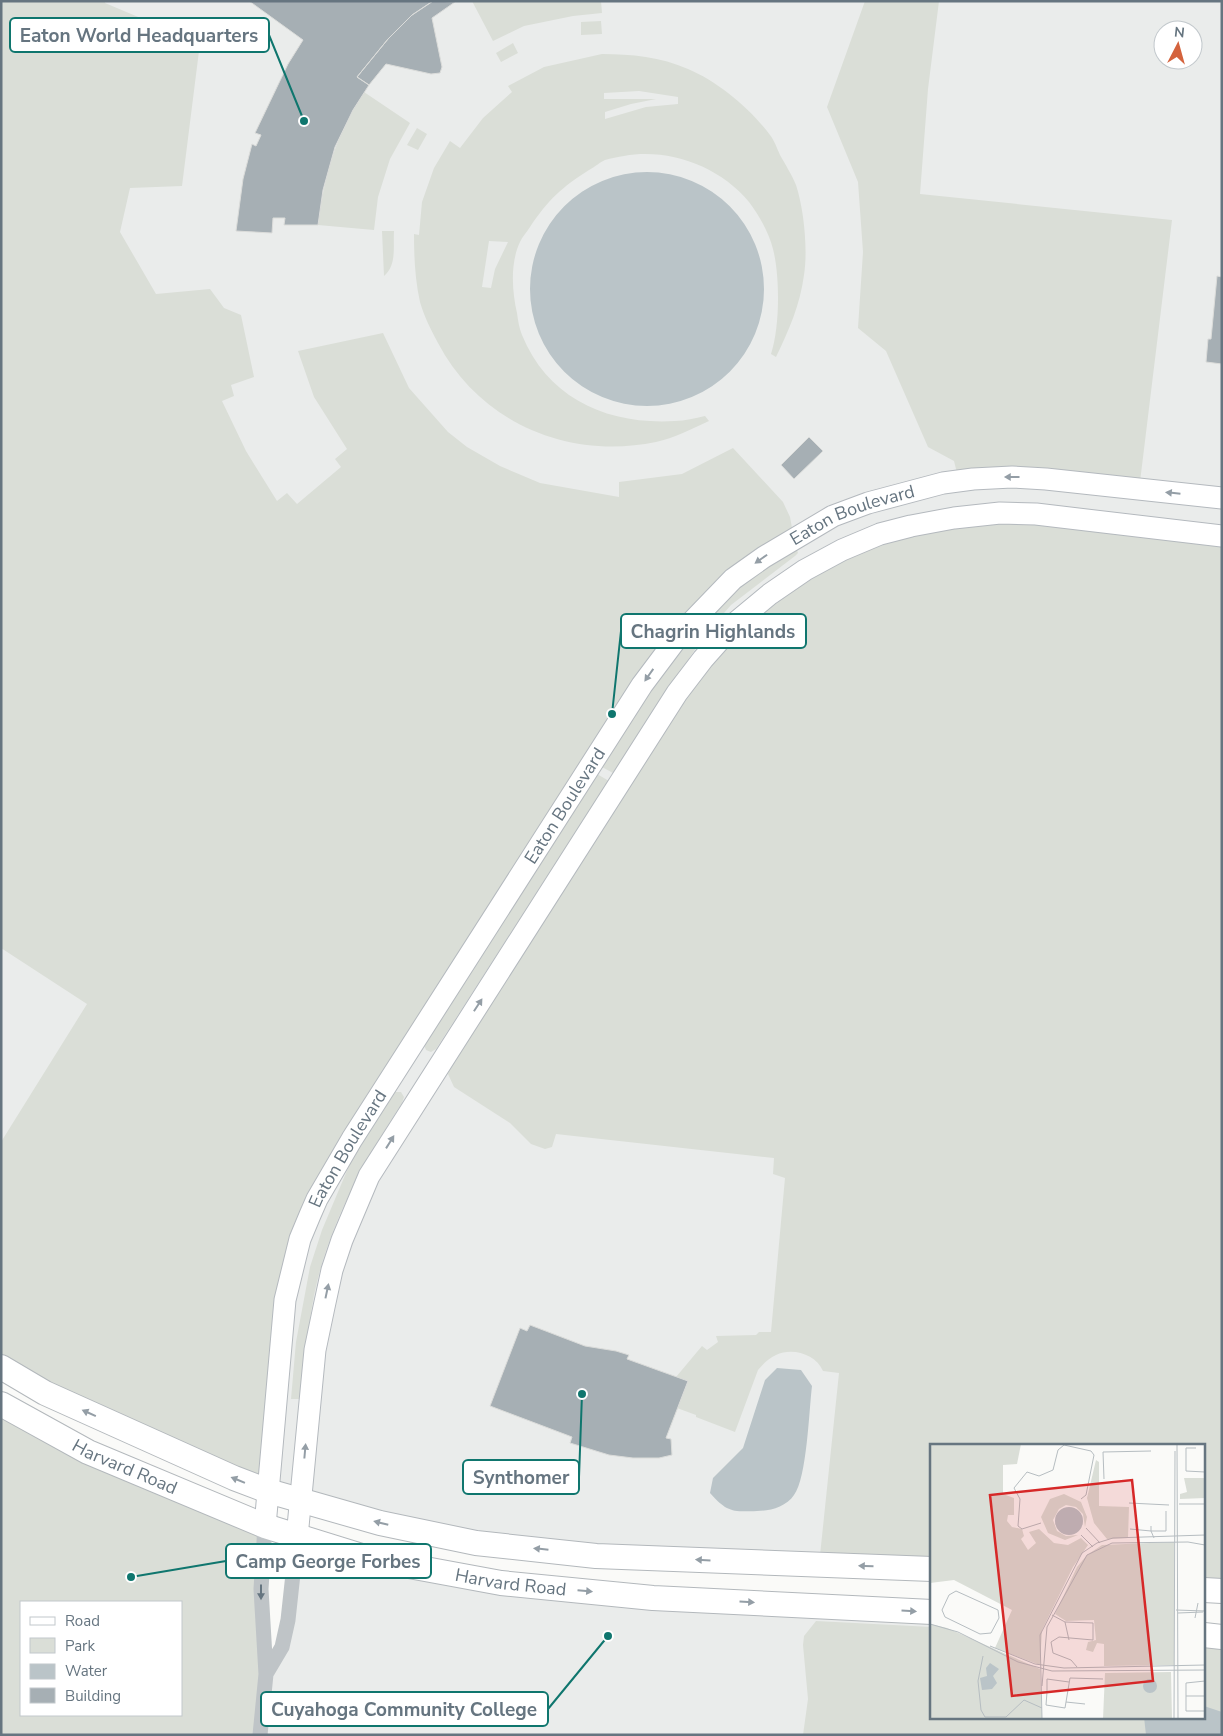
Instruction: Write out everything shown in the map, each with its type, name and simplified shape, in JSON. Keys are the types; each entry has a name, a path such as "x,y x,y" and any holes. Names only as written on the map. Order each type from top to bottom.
{"main road":[{"name":"Harvard Road","path":"1,1367 45,1393 234,1478 268,1491 380,1523 476,1543 596,1556 930,1569"},
{"name":"Harvard Road","path":"1,1404 88,1452 265,1526 371,1559 501,1583 653,1598 930,1612"},
{"path":"1206,1590 1222,1591"},
{"path":"1206,1635 1222,1636"}],"street":[{"name":"Eaton Boulevard","path":"265,1526 285,1300 300,1239 317,1198 378,1097 642,685 681,633 733,579 764,556 833,516 868,503 943,483 1012,477 1222,498"},
{"name":"Eaton Boulevard","path":"297,1536 315,1350 332,1270 342,1240 369,1176 677,693 703,659 735,623 770,594 805,570 842,550 880,534 954,518 1000,513 1036,514 1222,536"},
{"path":"260,1735 266,1674 261,1589 265,1526"},
{"path":"266,1674 282,1647 288,1620 297,1536"}],"shaded area":[{"path":"1,1 1222,1 1222,1591 1206,1461 1206,1444 930,1444 930,1569 597,1556 318,1505 1,1367"},
{"path":"297,1537 501,1583 930,1612 930,1718 1205,1718 1222,1735 260,1735 266,1674 282,1647"}],"green space":[{"path":"1,1 105,1 105,3 200,43 182,186 130,188 120,232 156,294 210,289 224,308 241,315 254,377 231,385 234,396 222,401 246,451 277,501 287,493 297,504 341,467 335,459 347,449 314,397 298,351 383,333 409,388 448,432 467,447 500,466 540,483 619,497 619,482 682,474 733,448 783,502 790,517 794,539 681,633 300,1239 268,1491 1,1367 1,1142 87,1004 1,948"},
{"path":"472,1 601,1 602,13 573,16 524,26 493,41"},
{"path":"865,1 939,1 928,89 920,194 1172,220 1139,490 959,481 954,461 928,447 886,351 858,328 863,252 858,182 827,107"},
{"path":"601,21 602,34 581,35 581,22"},
{"path":"513,43 518,53 501,62 496,53"},
{"path":"602,54 646,57 678,65 699,74 722,88 762,125 775,144 796,185 804,230 806,254 804,275 800,297 776,357 771,354 776,330 778,302 777,273 771,243 763,224 749,202 737,189 723,178 692,162 658,155 641,154 605,160 579,176 556,195 543,209 521,240 513,268 514,296 520,330 533,357 547,376 583,404 604,412 626,418 650,421 679,421 705,416 709,421 683,433 656,442 623,446 591,445 560,440 530,429 502,414 478,395 456,371 428,323 418,293 414,234 419,235 422,202 434,168 450,141 460,148 483,118 512,92 508,86 544,67","holes":["639,91 678,97 678,104 646,107 605,119 605,112 656,99 604,99 604,93","489,241 508,242 495,269 491,288 482,287"]},
{"path":"364,92 410,123 390,159 378,197 374,230 318,225 324,189 333,156 346,124"},
{"path":"417,128 427,134 418,150 407,145"},
{"path":"382,231 394,231 393,261 384,276"},
{"path":"954,518 1222,536 1222,1591 1206,1590 1206,1444 930,1444 930,1569 819,1565 839,1373 823,1371 815,1360 796,1352 773,1356 758,1370 735,1432 677,1408 688,1381 676,1377 702,1346 707,1350 718,1342 716,1336 756,1335 759,1332 771,1332 785,1178 773,1174 774,1158 556,1134 552,1147 545,1149 531,1144 510,1123 454,1087 448,1074 452,1062 677,693 805,570"},
{"path":"794,549 798,553 795,556 731,605 717,621 696,648 613,773 602,767 637,709 680,650 746,580"},
{"path":"597,774 609,781 436,1049 431,1052 426,1050 424,1045"},
{"path":"401,1092 404,1097 402,1103 352,1189 332,1234 317,1282 311,1310 302,1399 291,1399 296,1342 310,1267 322,1230 354,1154 391,1094"},
{"path":"1,1404 265,1526 260,1735 1,1735"},
{"path":"816,1621 930,1627 930,1718 1206,1718 1206,1645 1222,1647 1222,1735 803,1735 808,1699 803,1645 804,1636"}],"water":[{"path":"647,172 670,174 692,181 712,192 730,206 744,224 755,244 762,266 764,289 762,312 755,334 744,354 730,372 712,386 692,397 670,404 647,406 624,404 602,397 582,386 564,372 550,354 539,334 532,312 530,289 532,266 539,244 550,224 564,206 582,192 602,181 624,174"},
{"path":"777,1368 801,1370 812,1386 802,1474 794,1495 787,1503 762,1511 731,1510 721,1504 710,1493 713,1478 743,1448 765,1380"},
{"path":"1206,1707 1222,1712 1222,1735 1146,1735 1144,1718 1206,1718"}],"building":[{"path":"249,1 433,1 412,15 388,39 357,77 369,85 353,110 335,147 323,190 318,225 284,225 285,218 273,218 272,233 236,231 243,179 252,144 256,146 261,135 255,133 288,64 303,40"},
{"path":"433,1 455,2 432,18 442,67 440,73 431,74 386,64 369,85 357,77 388,39 412,15"},
{"path":"1217,276 1222,277 1222,364 1206,362 1208,339 1211,339"},
{"path":"809,437 823,451 794,479 781,465"},
{"path":"530,1325 585,1346 629,1355 627,1359 688,1381 666,1438 671,1439 672,1455 659,1458 633,1458 609,1455 570,1443 572,1437 490,1406 520,1328 527,1331"}],"place":[{"name":"Eaton World Headquarters","path":"304,121"},
{"name":"Chagrin Highlands","path":"612,714"},
{"name":"Synthomer","path":"582,1394"},
{"name":"Camp George Forbes","path":"131,1577"},
{"name":"Cuyahoga Community College","path":"608,1636"}]}
